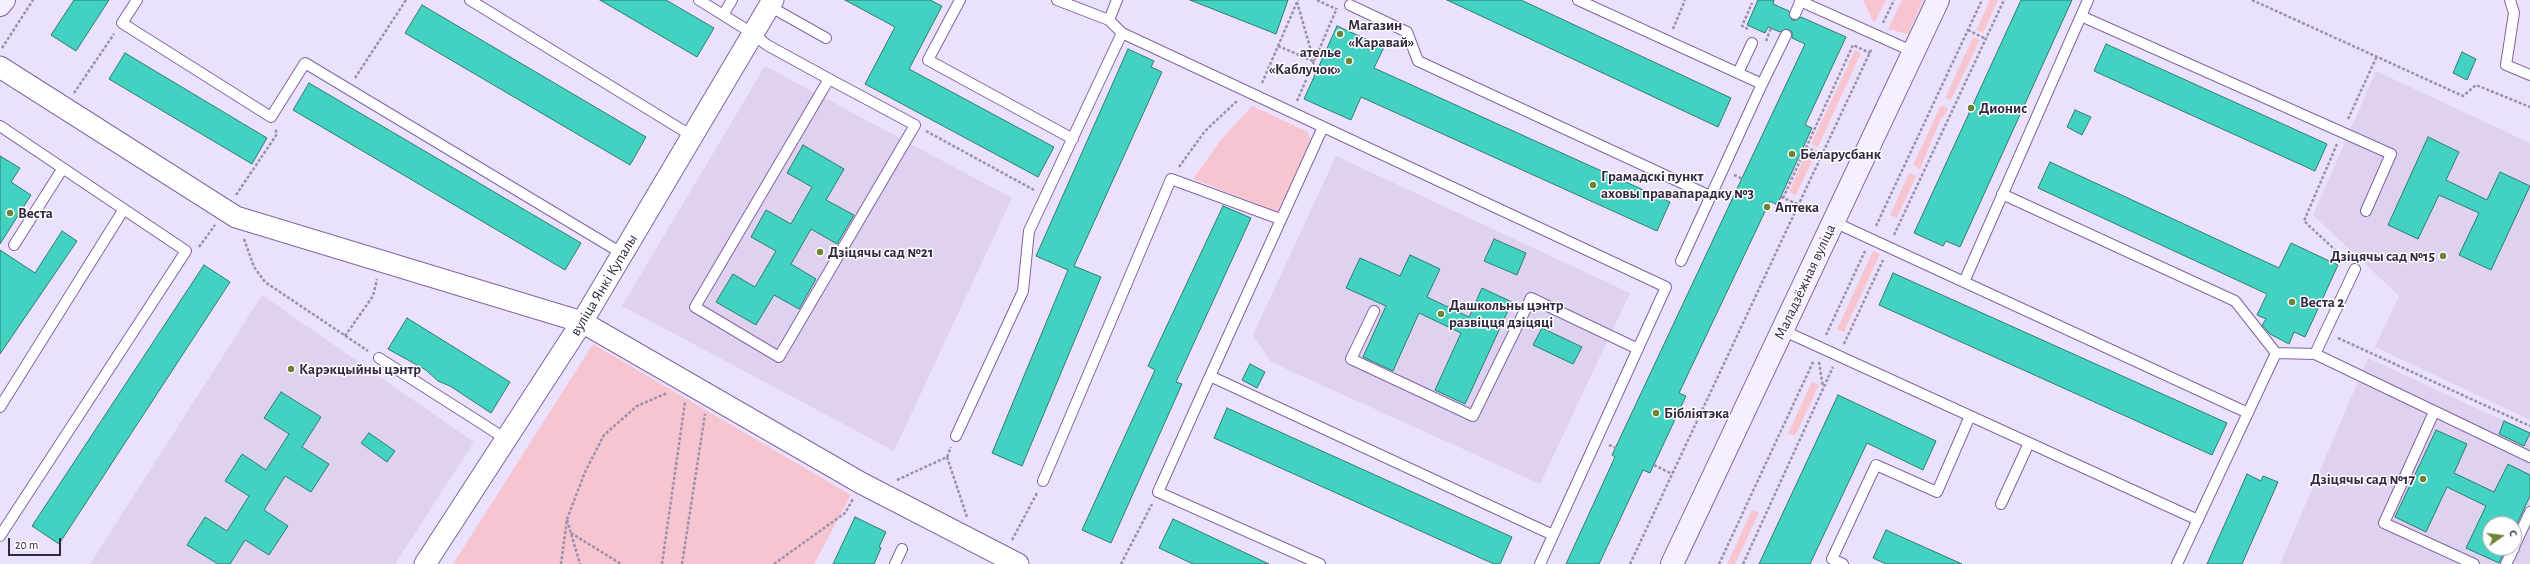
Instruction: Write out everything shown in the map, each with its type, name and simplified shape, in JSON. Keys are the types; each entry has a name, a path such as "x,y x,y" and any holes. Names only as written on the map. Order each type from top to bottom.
{"main road":[{"path":"0,5 4,0"},
{"name":"Маладзёжная вуліца","path":"1672,564 1938,0"}],"street":[{"name":"вуліца Янкі Купалы","path":"425,564 582,322 771,3"},
{"path":"0,67 231,214 582,322 707,396 868,486 1011,560"}],"lane":[{"path":"137,0 122,23 271,117 305,63 622,254"},
{"path":"470,0 692,136"},
{"path":"699,0 752,33 767,45 829,78 915,125 779,356 695,307 829,78"},
{"path":"723,15 732,0"},
{"path":"960,0 928,60 1072,138"},
{"path":"1057,0 1109,20 1122,33 1323,127 1668,284 1540,564"},
{"path":"1109,20 1117,0"},
{"path":"1578,0 1762,84"},
{"path":"1964,282 2088,0"},
{"path":"2510,0 2514,13 2506,65 2530,75"},
{"path":"1795,14 1801,1 1877,37 1914,52"},
{"path":"771,3 826,38"},
{"path":"1350,5 1407,32 1418,61 1710,196"},
{"path":"2081,16 2390,154 2366,211"},
{"path":"956,436 1023,291 1029,231 1122,33"},
{"path":"1681,261 1786,35"},
{"path":"1738,73 1752,43"},
{"path":"0,126 186,251 0,536"},
{"path":"1320,564 1158,492 1280,219 1323,127"},
{"path":"14,245 63,168"},
{"path":"1043,481 1171,179 1280,219"},
{"path":"2002,194 2235,301 2276,353"},
{"path":"0,407 124,209"},
{"path":"1834,222 2248,413"},
{"path":"2315,354 2355,269"},
{"path":"1374,311 1351,359 1473,416 1531,298 1638,349"},
{"path":"1782,330 1819,351 1838,356 2198,520"},
{"path":"2276,353 2315,354 2530,457"},
{"path":"2177,564 2276,353"},
{"path":"379,358 506,439"},
{"path":"1210,376 1553,535"},
{"path":"2434,412 2384,523 2474,564"},
{"path":"1843,564 1831,561 1876,465 1937,492 1970,416"},
{"path":"2001,504 2028,443"},
{"path":"2522,530 2530,512"},
{"path":"895,564 902,549"}],"path":[{"path":"0,52 33,0"},
{"path":"348,89 406,0"},
{"path":"1317,0 1337,9"},
{"path":"1668,42 1685,0"},
{"path":"1630,564 1800,205 1894,0"},
{"path":"1719,564 1982,0"},
{"path":"1743,564 2004,0"},
{"path":"2252,0 2463,96 2476,85 2530,107"},
{"path":"1297,1 1314,62"},
{"path":"1256,96 1297,1"},
{"path":"1292,112 1340,1 1350,5"},
{"path":"1752,3 1742,26 1754,32"},
{"path":"64,108 122,23"},
{"path":"1968,30 1986,39"},
{"path":"1760,35 1767,38"},
{"path":"1800,205 1782,197 1853,45 1870,53"},
{"path":"1278,46 1314,62"},
{"path":"2355,269 2304,220 2377,56"},
{"path":"1171,179 1204,131 1247,92"},
{"path":"186,251 198,248 231,214 277,134 271,117"},
{"path":"915,125 1046,195"},
{"path":"1806,147 1823,155"},
{"path":"231,214 254,267 265,282 379,358"},
{"path":"345,336 373,296 381,261"},
{"path":"2325,332 2530,426"},
{"path":"1819,351 1824,388"},
{"path":"561,564 566,519 585,472 604,435 637,406 688,384"},
{"path":"662,564 688,384"},
{"path":"682,564 707,396"},
{"path":"774,564 846,513 868,486 946,457 976,542"},
{"path":"1654,465 1672,474"},
{"path":"1011,560 1043,481"},
{"path":"1121,564 1158,492"},
{"path":"566,519 580,564"},
{"path":"571,533 621,564"}],"shaded area":[{"path":"1863,0 1886,0 1874,23"},
{"path":"1902,0 1923,0 1908,34 1888,29"},
{"path":"1990,0 1998,0 1983,33 1976,30"},
{"path":"1973,37 1980,40 1951,100 1945,98"},
{"path":"1855,50 1861,53 1818,147 1811,144"},
{"name":"Дзіцячы сад №21","path":"765,66 1012,198 894,451 622,306"},
{"name":"Дзіцячы сад №15","path":"2376,71 2530,143 2530,420 2375,347 2399,296 2313,215"},
{"path":"1941,105 1948,108 1943,118 1941,118 1920,169 1913,165"},
{"path":"1252,106 1308,132 1310,141 1278,212 1193,179 1220,141"},
{"path":"1806,153 1814,156 1796,195 1789,192"},
{"name":"Дашкольны цэнтр развіцця дзіцяці","path":"1336,156 1630,293 1540,484 1271,362 1253,335"},
{"path":"1909,173 1916,176 1897,218 1890,215"},
{"path":"1873,251 1880,254 1844,332 1837,329"},
{"name":"Карэкцыйны цэнтр","path":"262,295 474,442 395,564 90,564"},
{"path":"593,344 851,495 814,564 453,564"},
{"name":"Дзіцячы сад №17","path":"2368,358 2530,433 2530,564 2280,564"},
{"path":"1812,382 1819,385 1795,436 1788,433"},
{"path":"1752,510 1759,513 1735,564 1727,564"}],"building":[{"path":"74,0 109,0 76,51 51,35"},
{"path":"600,0 666,0 714,28 697,57"},
{"path":"845,0 930,0 942,6 909,69 1054,147 1038,177 865,84 895,27"},
{"path":"1190,0 1288,0 1276,34"},
{"path":"1447,0 1521,0 1731,98 1718,127"},
{"path":"1758,0 1774,0 1773,4 1789,11 1792,20 1796,20 1801,17 1846,37 1805,125 1812,128 1777,205 1770,201 1679,393 1686,396 1650,473 1643,470 1599,564 1566,564 1615,457 1612,455 1805,44 1792,38 1792,32 1788,29 1780,32 1768,27 1765,33 1747,25"},
{"path":"2021,0 2072,0 1960,247 1946,241 1943,246 1914,233"},
{"path":"422,5 646,137 630,165 405,33"},
{"path":"1337,26 1384,47 1374,68 1670,202 1657,231 1361,97 1351,120 1304,99"},
{"path":"2106,44 2327,144 2315,171 2094,71"},
{"path":"1128,49 1154,61 1151,67 1162,72 1074,266 1101,277 1022,466 992,453 1068,270 1036,256"},
{"path":"2462,52 2476,59 2467,80 2453,73"},
{"path":"125,53 267,138 252,164 109,79"},
{"path":"309,83 581,243 565,270 293,110"},
{"path":"2075,110 2091,117 2082,135 2067,127"},
{"path":"2428,137 2459,152 2446,180 2487,200 2500,172 2530,186 2491,270 2459,255 2479,213 2439,195 2418,239 2388,225"},
{"path":"803,145 844,169 826,200 854,215 837,244 811,229 791,264 816,279 799,309 774,295 756,325 716,302 733,274 755,287 776,251 751,237 766,210 791,224 812,187 787,173"},
{"name":"Веста","path":"0,156 20,168 11,182 31,195 0,244"},
{"path":"2050,162 2279,268 2291,243 2338,265 2305,337 2294,332 2289,344 2270,334 2262,325 2266,319 2257,315 2267,294 2038,188"},
{"path":"1223,206 1251,218 1176,382 1182,384 1111,543 1082,530 1155,370 1148,366"},
{"path":"62,231 77,241 0,354 0,250 35,273"},
{"path":"1494,239 1526,253 1517,275 1484,261"},
{"path":"1410,255 1440,269 1427,297 1469,317 1482,288 1512,302 1465,404 1435,390 1461,333 1419,313 1393,371 1363,357 1386,306 1346,288 1360,258 1400,276"},
{"path":"204,265 230,282 59,544 32,526"},
{"path":"1893,273 2227,423 2212,455 1879,305"},
{"path":"407,318 510,382 491,413 450,386 438,381 426,370 388,349"},
{"path":"1542,328 1582,347 1573,364 1533,345"},
{"path":"1250,364 1265,372 1257,388 1242,380"},
{"path":"281,392 321,417 302,447 329,464 311,492 285,476 264,510 288,526 269,555 245,540 230,564 218,564 187,545 205,517 227,531 249,496 225,481 242,454 266,470 289,434 264,418"},
{"path":"1838,395 1936,441 1923,470 1867,443 1810,564 1759,564"},
{"path":"1227,408 1512,537 1500,564 1494,564 1214,438"},
{"path":"2504,421 2530,433 2524,446 2499,434"},
{"path":"2436,430 2467,444 2454,473 2494,492 2508,464 2530,475 2530,496 2521,516 2482,516 2482,555 2466,548 2486,506 2447,487 2426,532 2395,517"},
{"path":"369,433 395,451 387,462 361,443"},
{"path":"2247,474 2261,481 2263,476 2278,482 2242,564 2207,564"},
{"path":"855,517 886,532 879,547 881,548 874,564 833,564"},
{"path":"1173,519 1269,564 1193,564 1159,548"},
{"path":"1886,530 1962,564 1886,564 1873,558"},
{"path":"2484,556 2502,556 2499,563"}],"place":[{"name":"Магазин «Каравай»","path":"1340,34"},
{"name":"ателье «Каблучок»","path":"1349,61"},
{"name":"Дионис","path":"1971,108"},
{"name":"Беларусбанк","path":"1792,154"},
{"name":"Грамадскі пункт аховы правапарадку №3","path":"1593,185"},
{"name":"Аптека","path":"1767,207"},
{"name":"Веста","path":"10,213"},
{"name":"Дзіцячы сад №21","path":"820,252"},
{"name":"Дзіцячы сад №15","path":"2443,256"},
{"name":"Веста 2","path":"2292,302"},
{"name":"Дашкольны цэнтр развіцця дзіцяці","path":"1441,314"},
{"name":"Карэкцыйны цэнтр","path":"291,369"},
{"name":"Бібліятэка","path":"1656,413"},
{"name":"Дзіцячы сад №17","path":"2423,479"}]}
